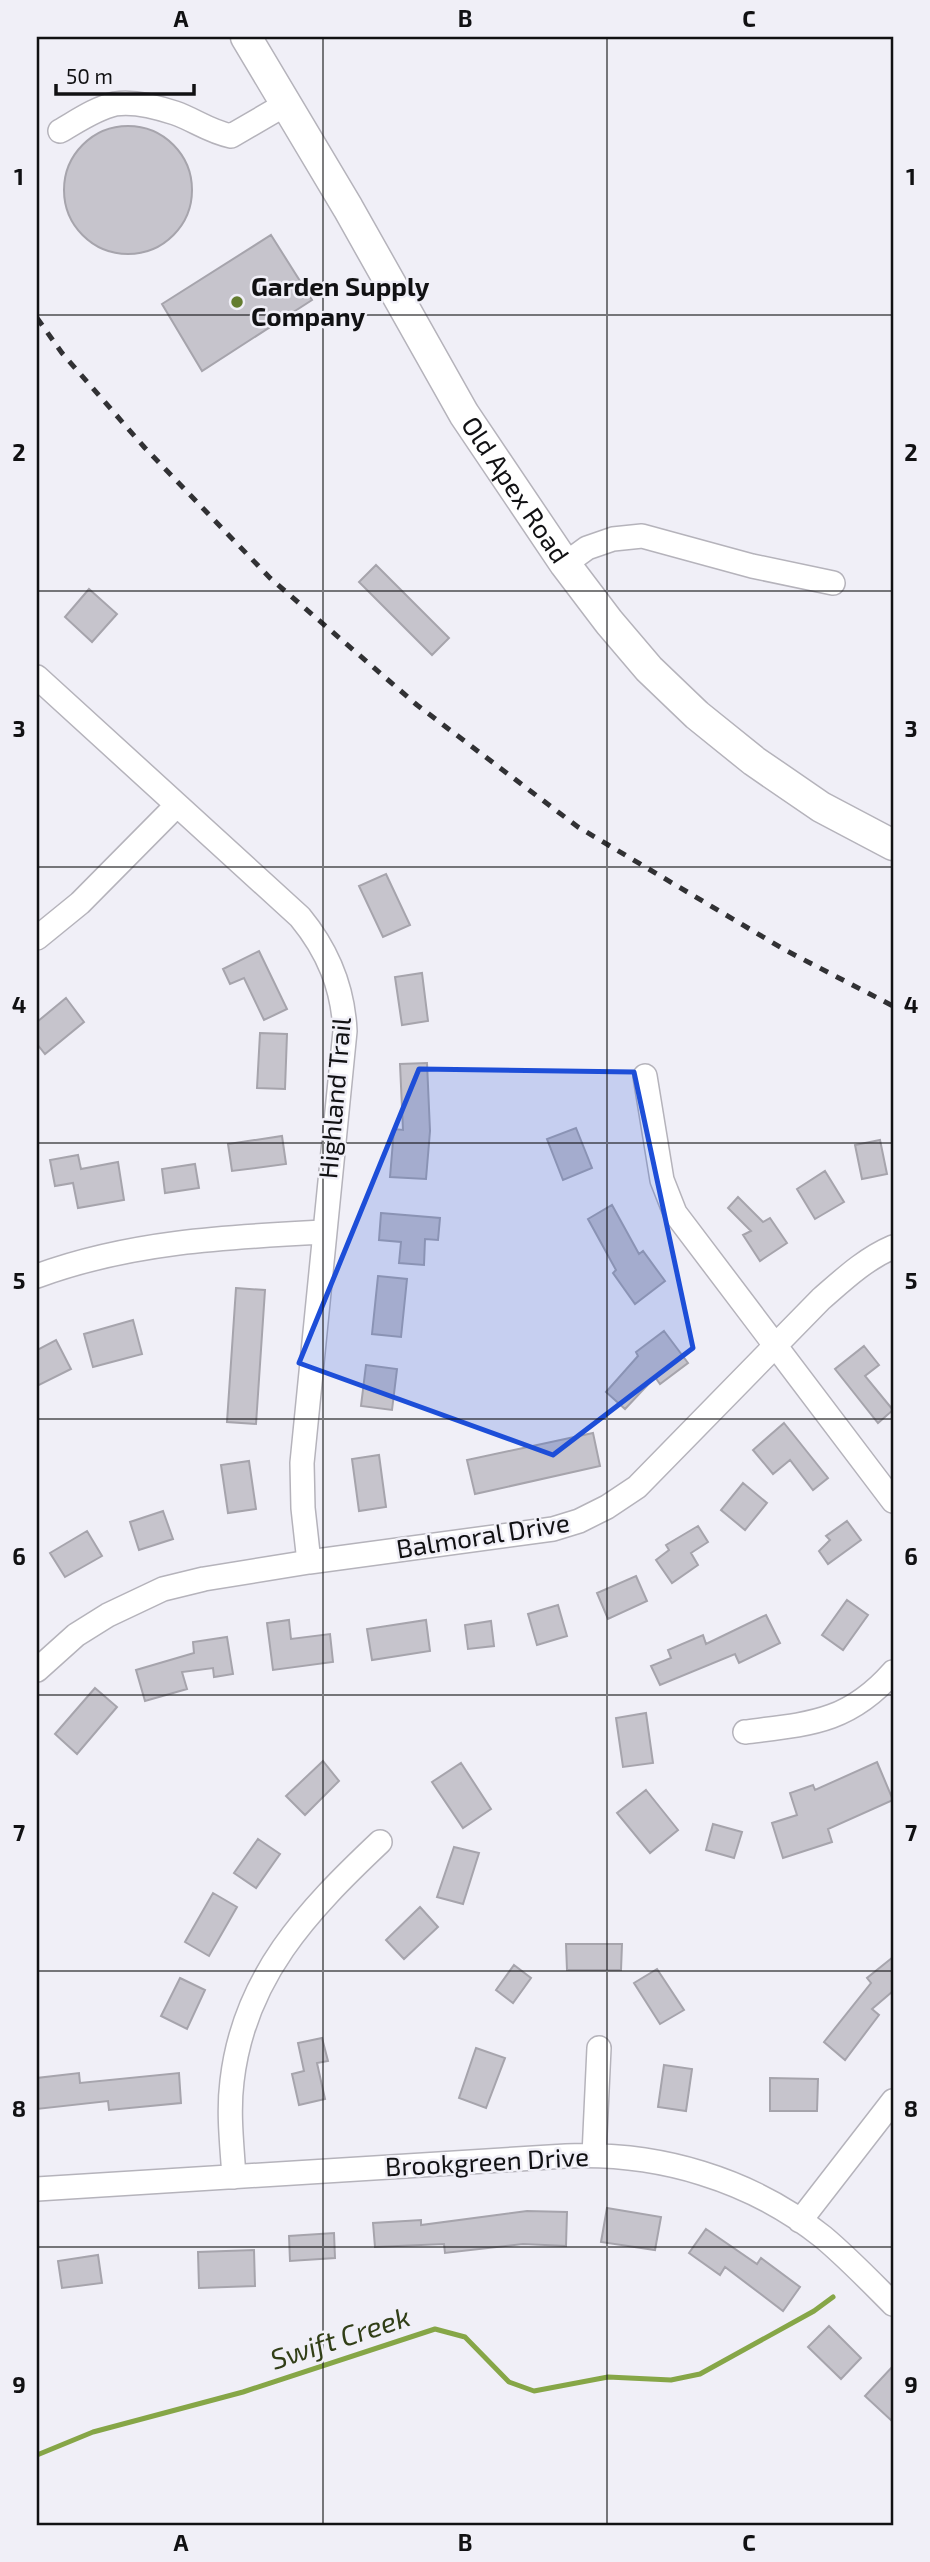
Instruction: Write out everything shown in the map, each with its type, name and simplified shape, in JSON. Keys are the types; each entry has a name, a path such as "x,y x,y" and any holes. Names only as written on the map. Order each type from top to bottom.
{"main road":[{"name":"Old Apex Road","path":"246,37 348,208 464,414 565,564 609,622 649,669 697,715 754,761 821,807 893,845"}],"street":[{"path":"60,131 115,104 147,106 176,114 211,131 231,136 286,104"},
{"path":"565,564 587,548 613,539 642,536 740,563 833,583"},
{"name":"Highland Trail","path":"37,677 300,917 317,937 338,982 344,1008 345,1031 302,1463 303,1508 309,1562"},
{"path":"37,938 80,903 177,805"},
{"path":"645,1076 662,1180 675,1213 893,1501"},
{"path":"37,1276 136,1249 229,1237 323,1231"},
{"name":"Balmoral Drive","path":"37,1670 76,1635 108,1615 163,1589 204,1579 309,1562 527,1534 579,1521 637,1487 850,1273 867,1260 893,1247"},
{"path":"745,1732 811,1723 833,1717 868,1699 893,1672"},
{"path":"234,2177 230,2107 232,2082 236,2055 256,1992 286,1942 335,1884 380,1842"},
{"path":"594,2155 598,2048"},
{"path":"800,2221 893,2101"},
{"name":"Brookgreen Drive","path":"37,2189 594,2155 660,2162 737,2185 800,2221 845,2257 893,2304"}],"highlighted area":[{"path":"419,1069 634,1072 693,1348 553,1455 299,1363"}],"building":[{"path":"128,126 152,131 173,145 187,166 192,190 187,214 173,235 152,249 128,254 104,249 83,235 69,214 64,190 69,166 83,145 104,131"},
{"name":"Garden Supply Company","path":"271,235 312,300 202,371 162,304"},
{"path":"376,565 449,638 432,655 359,582"},
{"path":"89,589 117,614 92,642 65,617"},
{"path":"386,874 410,925 383,937 359,886"},
{"path":"259,951 287,1009 264,1020 244,978 230,984 223,969"},
{"path":"422,973 428,1021 402,1025 395,977"},
{"path":"66,998 84,1022 45,1054 37,1044 37,1022"},
{"path":"260,1033 287,1034 285,1089 257,1088"},
{"path":"427,1063 430,1131 426,1179 390,1177 394,1129 403,1130 400,1064"},
{"path":"576,1128 592,1168 563,1180 547,1139"},
{"path":"282,1136 286,1164 232,1171 228,1144"},
{"path":"880,1140 887,1174 862,1179 855,1145"},
{"path":"78,1155 81,1169 118,1162 124,1200 78,1208 73,1183 55,1186 50,1160"},
{"path":"195,1164 199,1188 165,1193 162,1169"},
{"path":"825,1171 844,1202 815,1219 797,1189"},
{"path":"738,1197 763,1222 770,1218 787,1243 760,1261 743,1235 751,1231 728,1208"},
{"path":"612,1205 639,1254 643,1251 665,1281 635,1304 613,1273 616,1270 588,1219"},
{"path":"381,1213 440,1218 438,1240 425,1239 424,1265 399,1263 401,1242 379,1240"},
{"path":"378,1276 407,1279 401,1337 372,1334"},
{"path":"236,1288 265,1290 256,1424 227,1422"},
{"path":"133,1320 142,1354 93,1367 84,1334"},
{"path":"664,1331 688,1363 660,1384 655,1377 625,1409 606,1392 638,1356 636,1352"},
{"path":"56,1340 71,1369 37,1386 37,1350"},
{"path":"864,1346 879,1365 865,1376 893,1410 878,1423 835,1369"},
{"path":"366,1365 397,1369 392,1410 361,1406"},
{"path":"784,1423 828,1478 813,1490 790,1460 773,1474 753,1450"},
{"path":"593,1433 600,1466 475,1494 467,1460"},
{"path":"379,1455 386,1507 359,1511 352,1459"},
{"path":"249,1461 256,1509 228,1513 221,1465"},
{"path":"743,1483 767,1503 745,1530 721,1510"},
{"path":"163,1511 173,1539 139,1550 130,1522"},
{"path":"847,1521 861,1540 828,1564 819,1551 830,1540 826,1536"},
{"path":"698,1526 708,1542 691,1553 698,1565 672,1583 656,1560 669,1550 666,1545"},
{"path":"87,1531 102,1556 65,1577 50,1553"},
{"path":"636,1576 647,1601 608,1619 597,1593"},
{"path":"847,1600 868,1615 843,1650 822,1635"},
{"path":"558,1605 567,1636 537,1645 528,1614"},
{"path":"766,1615 780,1643 739,1663 735,1654 660,1685 651,1666 671,1658 668,1650 703,1635 706,1644"},
{"path":"289,1620 291,1639 330,1634 333,1662 273,1670 267,1623"},
{"path":"426,1620 430,1651 372,1660 367,1629"},
{"path":"491,1621 494,1646 468,1649 465,1625"},
{"path":"227,1637 233,1674 214,1677 213,1668 182,1672 187,1689 145,1701 136,1670 194,1653 193,1642"},
{"path":"95,1688 117,1707 77,1754 55,1734"},
{"path":"646,1713 653,1763 623,1767 616,1718"},
{"path":"323,1761 339,1781 305,1815 286,1796"},
{"path":"877,1762 893,1800 828,1829 832,1842 783,1858 772,1823 797,1815 790,1793 813,1785 815,1790"},
{"path":"461,1763 491,1809 463,1828 432,1782"},
{"path":"646,1790 678,1830 650,1853 617,1813"},
{"path":"713,1824 742,1832 734,1858 706,1850"},
{"path":"258,1839 280,1854 256,1888 234,1873"},
{"path":"454,1847 479,1853 463,1904 437,1897"},
{"path":"213,1893 237,1907 209,1956 185,1942"},
{"path":"420,1907 438,1927 404,1959 386,1940"},
{"path":"566,1944 622,1944 621,1970 567,1970"},
{"path":"893,1957 893,1991 872,2009 879,2015 845,2060 824,2042 871,1983 867,1978"},
{"path":"514,1965 531,1978 513,2003 496,1990"},
{"path":"657,1969 684,2010 660,2024 634,1983"},
{"path":"180,1978 205,1990 187,2029 161,2016"},
{"path":"322,2038 328,2061 317,2063 325,2099 299,2105 292,2074 304,2071 298,2043"},
{"path":"476,2048 505,2058 486,2108 459,2098"},
{"path":"664,2065 692,2069 686,2111 658,2107"},
{"path":"79,2073 80,2083 179,2073 181,2103 109,2110 108,2101 37,2109 37,2078"},
{"path":"770,2078 818,2079 817,2111 770,2111"},
{"path":"607,2208 661,2217 655,2250 601,2242"},
{"path":"527,2211 567,2212 566,2246 523,2244 445,2253 444,2244 375,2247 373,2223 421,2220 421,2225"},
{"path":"706,2229 757,2264 761,2258 800,2287 783,2311 725,2267 720,2275 689,2253"},
{"path":"334,2233 335,2258 290,2261 289,2236"},
{"path":"254,2250 255,2286 199,2288 198,2252"},
{"path":"98,2255 102,2283 62,2288 58,2261"},
{"path":"829,2326 861,2358 841,2379 808,2347"},
{"path":"893,2366 893,2422 865,2396"}],"waterway":[{"name":"Swift Creek","path":"37,2455 93,2432 243,2392 435,2329 465,2337 509,2382 534,2391 608,2377 671,2380 700,2374 814,2311 833,2297"}],"railway":[{"path":"37,318 62,353 145,448 270,578 417,705 578,827 785,950 893,1006"}],"place":[{"name":"Garden Supply Company","path":"237,302"}]}
